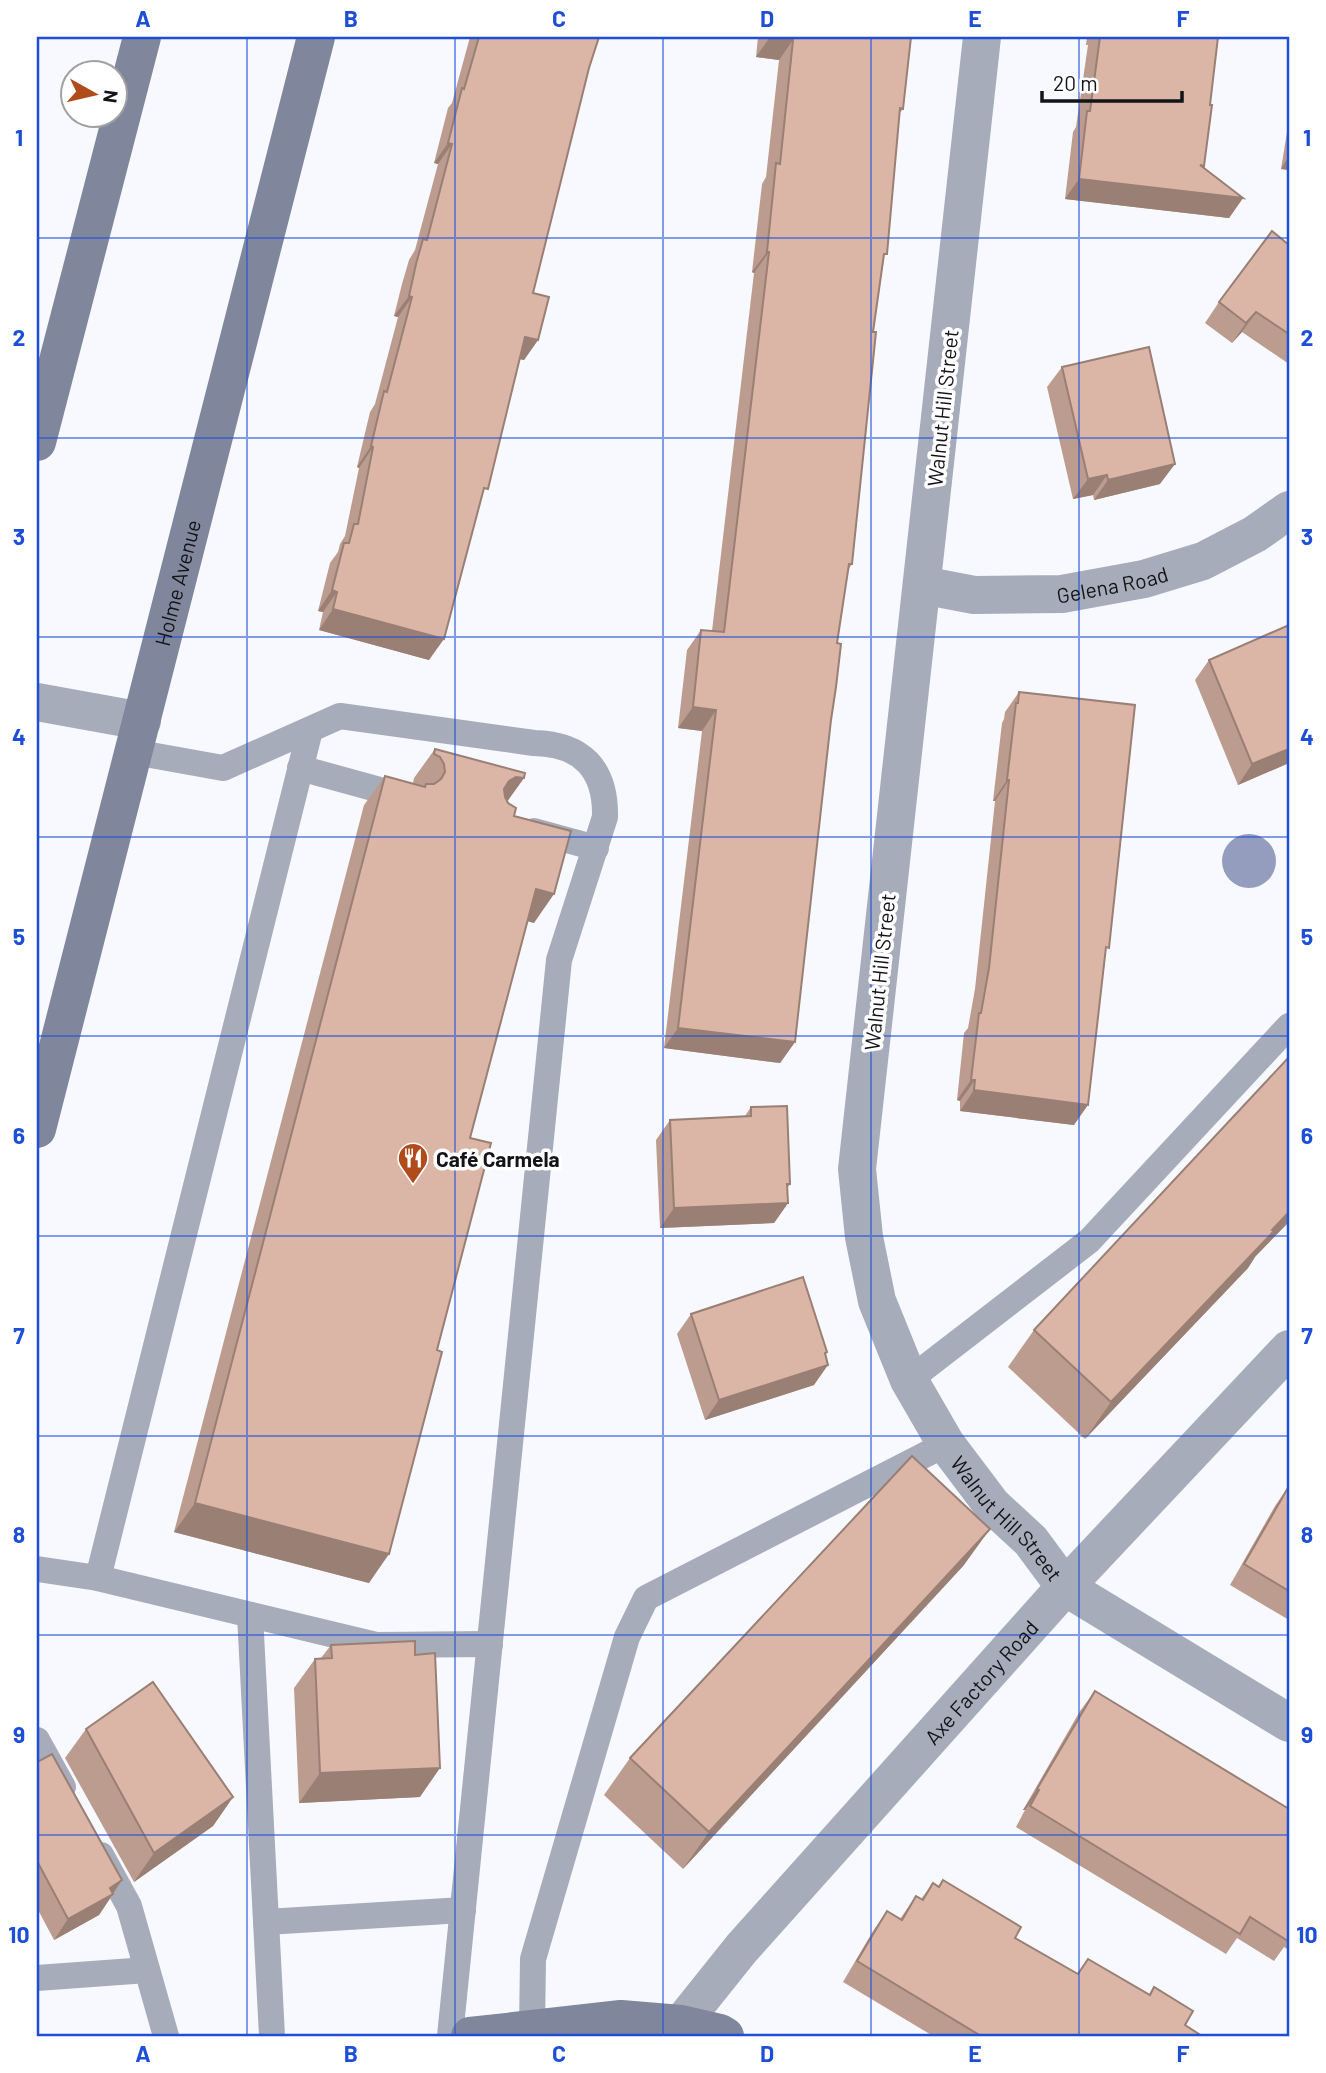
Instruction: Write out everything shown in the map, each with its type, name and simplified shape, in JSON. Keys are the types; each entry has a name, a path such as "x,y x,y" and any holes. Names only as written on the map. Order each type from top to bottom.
{"main road":[{"path":"37,442 142,37"},
{"name":"Holme Avenue","path":"37,1129 316,37"},
{"path":"470,2036 531,2032 621,2019 681,2024 725,2036"}],"street":[{"name":"Walnut Hill Street","path":"982,37 857,1169 863,1237 877,1301 909,1380 946,1444 992,1505 1031,1541 1065,1587 1289,1723"},
{"name":"Gelena Road","path":"922,585 974,595 1062,594 1144,579 1203,561 1255,534 1289,510"},
{"path":"37,702 138,736"},
{"name":"Axe Factory Road","path":"681,2024 741,1949 1065,1587 1289,1349"}],"lane":[{"path":"138,736 223,768 340,716 554,744 572,750 589,762 600,778 606,797 605,817 559,960 450,2036"},
{"path":"99,1578 310,730"},
{"path":"300,768 409,797"},
{"path":"511,825 596,848"},
{"path":"909,1380 1089,1241 1289,1026"},
{"path":"531,2032 533,1959 628,1637 646,1598 946,1444"},
{"path":"37,1569 99,1578 376,1645 490,1644"},
{"path":"250,1615 272,2036"},
{"path":"37,1740 76,1811"},
{"path":"90,1835 129,1906 166,2036"},
{"path":"266,1922 463,1910"},
{"path":"37,1978 147,1970"}],"water":[{"path":"1249,834 1268,842 1276,861 1268,880 1249,888 1230,880 1222,861 1230,842"}],"building":[{"path":"479,37 599,37 533,293 549,297 538,340 525,337 488,489 484,488 444,639 333,609 337,592 332,590 344,543 349,543 354,524 358,524 373,447 371,446 384,391 387,392 412,297 409,296 416,264 423,239 427,240 452,144 448,143 462,88 464,89"},
{"path":"770,37 911,37 903,109 900,108 887,254 884,254 873,332 876,332 852,564 849,564 837,643 841,644 795,1042 678,1028 716,710 693,707 701,630 724,632 769,252 776,163 780,164 793,40"},
{"path":"1100,37 1218,37 1204,166 1200,165 1243,198 1079,179"},
{"path":"1272,231 1289,245 1289,334 1256,312 1246,323 1219,302"},
{"path":"1149,347 1175,464 1108,480 1107,475 1088,479 1062,367"},
{"path":"1289,625 1289,749 1252,764 1209,660"},
{"path":"1019,692 1135,705 1109,948 1106,947 1088,1105 974,1090 975,1080 971,1080 979,1013 989,968 1007,780"},
{"path":"435,749 525,773 524,778 516,777 509,781 504,789 508,803 516,808 514,816 571,831 554,894 536,889 470,1138 491,1143 437,1350 442,1352 389,1554 195,1503 385,776 425,787 426,784 434,784 445,772 440,757 434,754"},
{"path":"1289,1057 1289,1212 1111,1402 1034,1330"},
{"path":"787,1106 790,1184 787,1184 788,1203 674,1208 670,1120 751,1116 751,1107"},
{"path":"803,1277 827,1352 828,1365 719,1400 691,1314"},
{"path":"912,1456 990,1529 709,1832 630,1758"},
{"path":"1289,1486 1289,1591 1244,1564"},
{"path":"415,1641 415,1655 435,1653 440,1768 320,1773 315,1659 332,1658 331,1645"},
{"path":"153,1682 233,1797 154,1853 86,1729"},
{"path":"1095,1691 1289,1809 1288,1941 1250,1917 1240,1934 1030,1806 1039,1790 1037,1789"},
{"path":"52,1754 122,1880 110,1888 113,1894 68,1919 37,1861 37,1762"},
{"path":"943,1880 1021,1927 1015,1938 1078,1974 1088,1959 1150,1995 1154,1987 1193,2011 1185,2025 1202,2036 981,2036 857,1961 887,1911 902,1920 916,1896 923,1900 933,1883 939,1887"}],"place":[{"name":"Café Carmela","path":"413,1185"}]}
